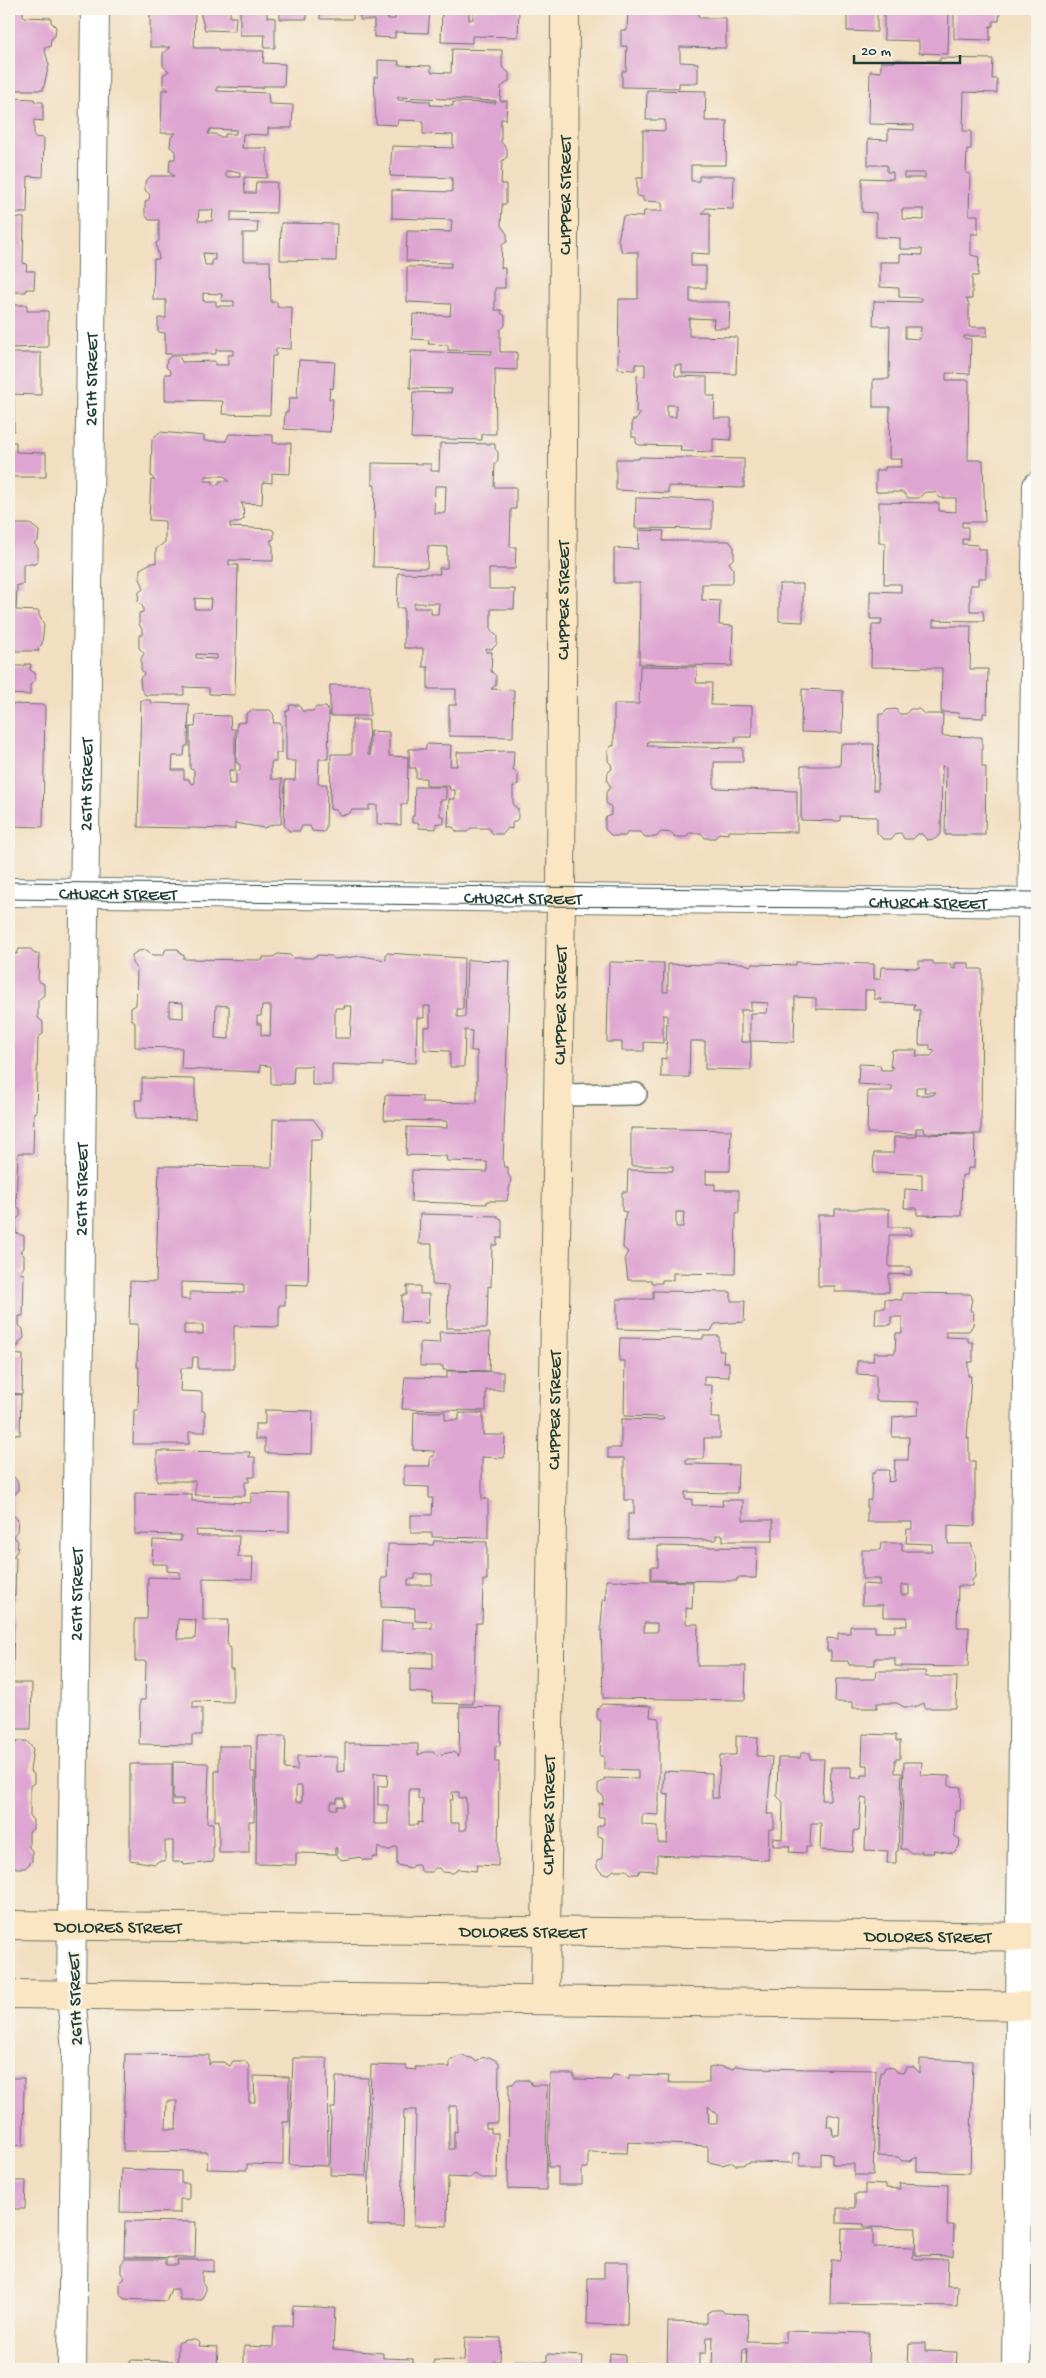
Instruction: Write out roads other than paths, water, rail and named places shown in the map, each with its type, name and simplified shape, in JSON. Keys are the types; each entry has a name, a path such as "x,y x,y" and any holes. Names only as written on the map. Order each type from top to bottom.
{"main road":[{"name":"CLIPPER STREET","path":"544,2000 561,898 565,9"},
{"name":"DOLORES STREET","path":"9,1925 1029,1937"},
{"path":"9,1994 1029,2006"}],"street":[{"name":"26TH STREET","path":"72,2369 76,2050 71,1995 95,9"},
{"path":"1016,2369 1029,2006 1037,486"},
{"name":"CHURCH STREET","path":"9,892 1035,903"}],"lane":[{"path":"558,1095 636,1094"}],"tram line":[{"path":"9,882 1037,892"},
{"path":"9,899 516,906 1037,909"}]}
